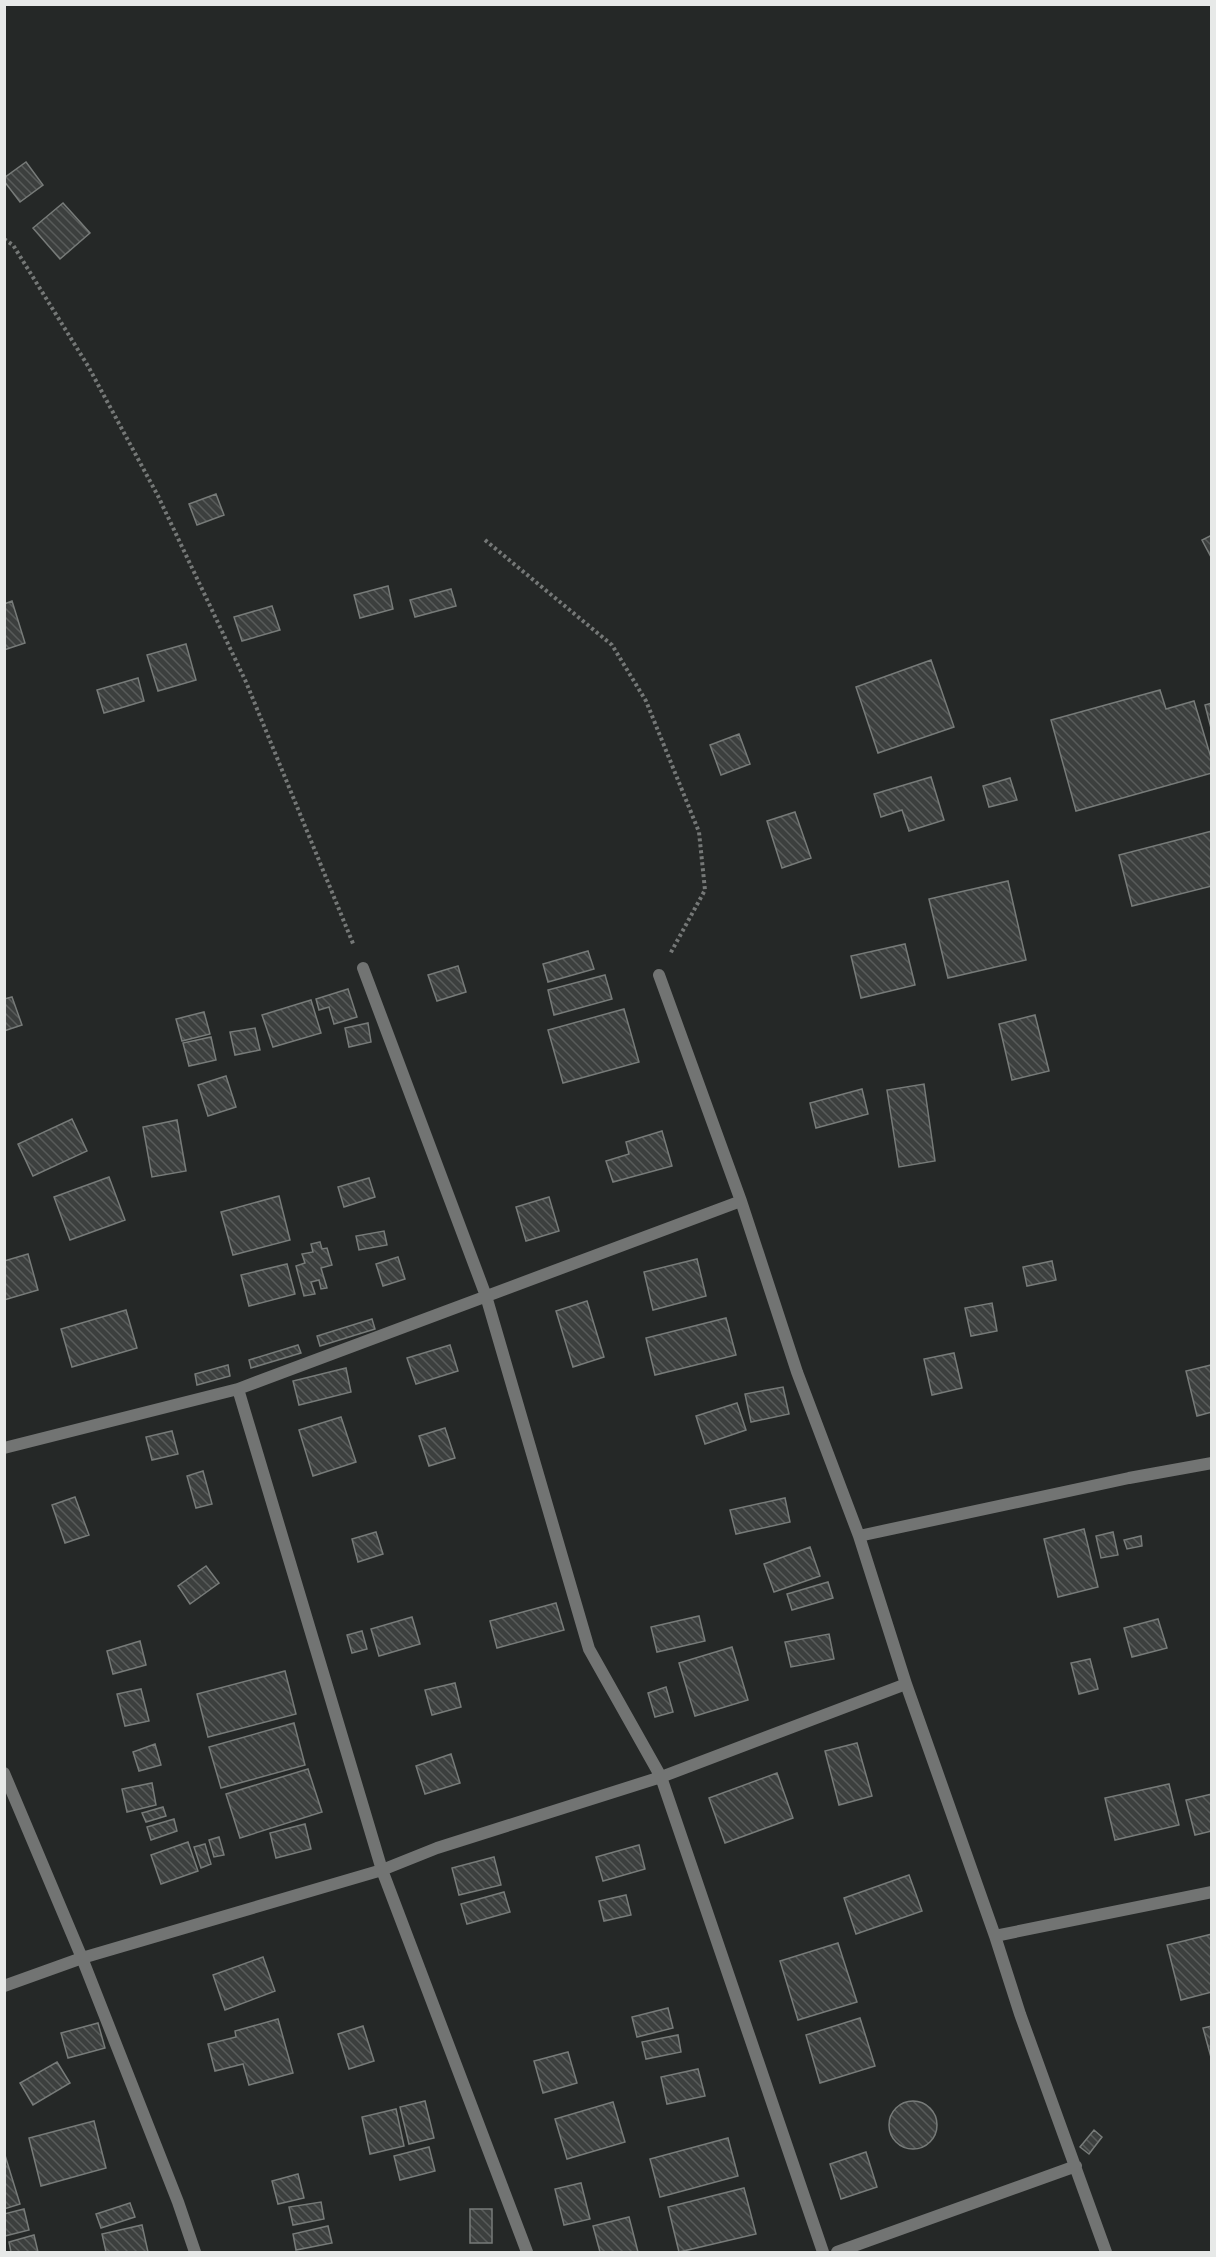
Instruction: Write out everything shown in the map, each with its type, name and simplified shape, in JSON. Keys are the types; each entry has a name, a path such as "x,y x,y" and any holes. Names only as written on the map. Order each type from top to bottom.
{"street":[{"path":"363,968 486,1296 589,1649 661,1778 823,2253"},
{"path":"659,975 741,1201 798,1372 858,1536 906,1684 995,1936 1020,2014 1106,2253"},
{"path":"4,1448 238,1389 741,1201"},
{"path":"238,1389 382,1870 527,2253"},
{"path":"858,1536 1129,1478 1212,1463"},
{"path":"4,1986 82,1958 382,1870 437,1848 661,1778 906,1684"},
{"path":"4,1773 82,1958 178,2202 195,2253"},
{"path":"995,1936 1212,1892"},
{"path":"837,2253 1076,2166"}],"path":[{"path":"4,239 13,245 88,366 158,496 246,682 363,968"},
{"path":"485,540 612,645 646,701 674,769 699,832 705,890 659,975"}],"building":[{"path":"26,162 43,185 20,202 4,178"},
{"path":"63,203 90,233 60,259 33,228"},
{"path":"216,494 224,515 197,525 189,504"},
{"path":"1212,535 1212,559 1202,540"},
{"path":"388,586 393,609 360,618 354,595"},
{"path":"451,589 456,606 415,617 410,600"},
{"path":"12,601 25,643 4,650 4,604"},
{"path":"272,606 280,630 242,641 234,617"},
{"path":"186,644 196,680 158,691 147,655"},
{"path":"931,660 954,727 878,753 856,687"},
{"path":"138,678 144,701 104,713 97,690"},
{"path":"1160,690 1166,709 1194,701 1212,761 1212,773 1076,811 1051,720"},
{"path":"1212,703 1212,732 1205,705"},
{"path":"739,734 750,764 721,775 710,745"},
{"path":"931,777 944,820 909,831 902,810 881,817 874,794"},
{"path":"1010,778 1017,800 989,807 983,786"},
{"path":"795,812 811,858 782,868 767,821"},
{"path":"1212,831 1212,886 1132,906 1119,855"},
{"path":"1008,881 1026,960 948,978 929,899"},
{"path":"905,944 915,985 861,998 851,956"},
{"path":"588,951 594,969 548,982 543,964"},
{"path":"458,966 466,992 437,1001 428,975"},
{"path":"605,975 612,999 554,1015 548,990"},
{"path":"348,989 357,1017 334,1024 329,1007 319,1010 316,999"},
{"path":"12,997 22,1025 4,1031 4,999"},
{"path":"311,1000 321,1033 273,1047 262,1015"},
{"path":"624,1009 639,1062 563,1083 548,1030"},
{"path":"204,1012 210,1034 182,1041 176,1019"},
{"path":"1035,1015 1049,1071 1012,1080 999,1024"},
{"path":"368,1023 371,1042 349,1047 345,1028"},
{"path":"255,1028 260,1050 235,1055 230,1032"},
{"path":"211,1037 216,1060 189,1066 183,1043"},
{"path":"226,1076 236,1107 208,1116 198,1085"},
{"path":"924,1084 935,1161 899,1167 887,1090"},
{"path":"862,1089 868,1114 816,1128 810,1103"},
{"path":"72,1119 87,1151 33,1176 18,1144"},
{"path":"177,1120 186,1171 152,1177 143,1127"},
{"path":"662,1131 672,1166 613,1182 606,1161 629,1154 626,1142"},
{"path":"109,1177 125,1220 70,1240 54,1197"},
{"path":"369,1178 375,1197 344,1207 338,1187"},
{"path":"279,1196 290,1240 233,1255 221,1212"},
{"path":"549,1197 559,1231 526,1241 516,1207"},
{"path":"384,1231 387,1245 359,1250 356,1236"},
{"path":"320,1242 322,1249 327,1248 332,1265 321,1268 327,1288 321,1289 319,1280 311,1282 315,1294 304,1296 296,1266 305,1263 302,1254 313,1252 311,1244"},
{"path":"28,1254 38,1290 4,1300 4,1261"},
{"path":"398,1257 405,1279 383,1286 376,1264"},
{"path":"697,1259 706,1296 653,1310 644,1272"},
{"path":"1052,1261 1056,1280 1027,1286 1023,1267"},
{"path":"287,1264 295,1294 249,1306 241,1275"},
{"path":"587,1301 604,1357 573,1367 556,1311"},
{"path":"992,1303 997,1331 971,1336 965,1308"},
{"path":"126,1310 137,1348 72,1367 61,1329"},
{"path":"726,1318 736,1355 655,1375 646,1338"},
{"path":"372,1319 375,1329 320,1346 317,1336"},
{"path":"298,1345 301,1353 251,1368 249,1360"},
{"path":"450,1345 458,1371 416,1384 407,1358"},
{"path":"954,1353 962,1388 932,1395 924,1359"},
{"path":"228,1365 230,1376 197,1385 195,1374"},
{"path":"1211,1365 1212,1412 1197,1416 1186,1371"},
{"path":"346,1368 351,1392 299,1405 293,1381"},
{"path":"783,1387 789,1414 751,1422 745,1394"},
{"path":"737,1403 746,1430 705,1444 696,1416"},
{"path":"341,1417 356,1462 313,1476 299,1430"},
{"path":"445,1428 455,1458 429,1466 419,1436"},
{"path":"172,1431 178,1454 152,1460 146,1437"},
{"path":"203,1471 212,1504 196,1508 187,1476"},
{"path":"75,1497 89,1535 65,1543 52,1505"},
{"path":"785,1498 790,1522 736,1534 730,1510"},
{"path":"1084,1529 1098,1587 1058,1597 1044,1539"},
{"path":"376,1532 383,1554 358,1562 352,1539"},
{"path":"1113,1532 1118,1555 1101,1558 1096,1536"},
{"path":"1141,1536 1142,1546 1127,1549 1124,1540"},
{"path":"810,1547 820,1576 774,1592 764,1564"},
{"path":"206,1566 219,1583 190,1604 178,1586"},
{"path":"828,1582 833,1598 792,1610 787,1594"},
{"path":"556,1603 564,1630 497,1648 490,1621"},
{"path":"699,1616 705,1641 657,1652 651,1627"},
{"path":"412,1617 420,1644 379,1656 371,1629"},
{"path":"1158,1619 1167,1648 1132,1657 1124,1628"},
{"path":"362,1631 367,1649 352,1653 347,1635"},
{"path":"829,1634 834,1659 791,1667 785,1642"},
{"path":"140,1641 146,1665 113,1674 107,1651"},
{"path":"732,1647 748,1700 695,1716 679,1663"},
{"path":"1090,1659 1098,1689 1079,1694 1071,1663"},
{"path":"285,1671 296,1714 208,1737 197,1694"},
{"path":"455,1683 461,1707 432,1715 425,1690"},
{"path":"666,1687 673,1712 655,1717 648,1693"},
{"path":"141,1689 149,1721 125,1726 117,1694"},
{"path":"294,1723 305,1765 221,1788 209,1747"},
{"path":"857,1743 872,1796 839,1805 825,1751"},
{"path":"155,1744 161,1765 139,1771 133,1752"},
{"path":"451,1754 460,1783 425,1794 416,1766"},
{"path":"308,1769 322,1812 240,1838 226,1794"},
{"path":"777,1773 793,1818 725,1843 709,1798"},
{"path":"152,1783 156,1805 127,1812 122,1789"},
{"path":"1169,1784 1179,1825 1115,1840 1105,1798"},
{"path":"1212,1794 1212,1831 1195,1835 1186,1800"},
{"path":"163,1807 166,1816 146,1822 142,1813"},
{"path":"174,1819 177,1831 151,1840 147,1827"},
{"path":"305,1824 311,1849 276,1858 270,1833"},
{"path":"219,1837 224,1855 214,1857 209,1840"},
{"path":"188,1842 198,1871 161,1884 151,1855"},
{"path":"205,1844 211,1864 201,1868 194,1847"},
{"path":"639,1845 645,1869 603,1881 596,1857"},
{"path":"494,1857 501,1885 459,1895 452,1868"},
{"path":"909,1875 922,1911 856,1934 844,1898"},
{"path":"504,1892 510,1912 467,1924 461,1904"},
{"path":"626,1895 631,1915 604,1921 599,1901"},
{"path":"1212,1934 1212,1992 1181,2000 1167,1945"},
{"path":"838,1943 857,2002 798,2020 780,1961"},
{"path":"263,1957 275,1991 225,2010 213,1975"},
{"path":"668,2008 673,2028 637,2037 632,2017"},
{"path":"860,2018 875,2066 820,2083 806,2035"},
{"path":"278,2019 293,2073 249,2085 243,2064 215,2071 208,2044 236,2037 235,2031"},
{"path":"98,2023 105,2048 68,2058 61,2033"},
{"path":"363,2026 374,2061 349,2069 338,2034"},
{"path":"1212,2026 1212,2061 1203,2028"},
{"path":"678,2035 681,2052 646,2059 642,2042"},
{"path":"568,2052 577,2083 543,2093 534,2061"},
{"path":"57,2062 70,2083 33,2105 20,2083"},
{"path":"698,2069 705,2096 667,2104 661,2077"},
{"path":"425,2101 434,2138 409,2144 400,2107"},
{"path":"908,2101 918,2101 930,2108 937,2120 937,2130 930,2142 918,2149 908,2149 893,2138 889,2130 889,2120 900,2105"},
{"path":"613,2102 625,2142 567,2159 555,2119"},
{"path":"396,2109 404,2146 370,2154 362,2117"},
{"path":"94,2121 106,2168 41,2186 29,2138"},
{"path":"1094,2130 1102,2137 1089,2154 1080,2147"},
{"path":"728,2138 738,2176 660,2197 650,2159"},
{"path":"429,2147 435,2171 400,2180 394,2156"},
{"path":"4,2152 20,2204 4,2209"},
{"path":"866,2152 877,2187 841,2199 830,2164"},
{"path":"298,2174 304,2198 278,2204 272,2181"},
{"path":"581,2183 590,2219 564,2225 555,2189"},
{"path":"744,2188 756,2234 679,2252 668,2207"},
{"path":"321,2202 324,2219 293,2225 289,2207"},
{"path":"130,2203 135,2217 101,2228 96,2214"},
{"path":"24,2209 29,2230 5,2236 4,2214"},
{"path":"470,2209 492,2209 492,2243 470,2243"},
{"path":"629,2217 638,2252 600,2252 593,2226"},
{"path":"142,2225 148,2252 106,2252 102,2234"},
{"path":"328,2226 332,2243 296,2250 293,2234"},
{"path":"34,2235 38,2252 11,2252 9,2242"}]}
